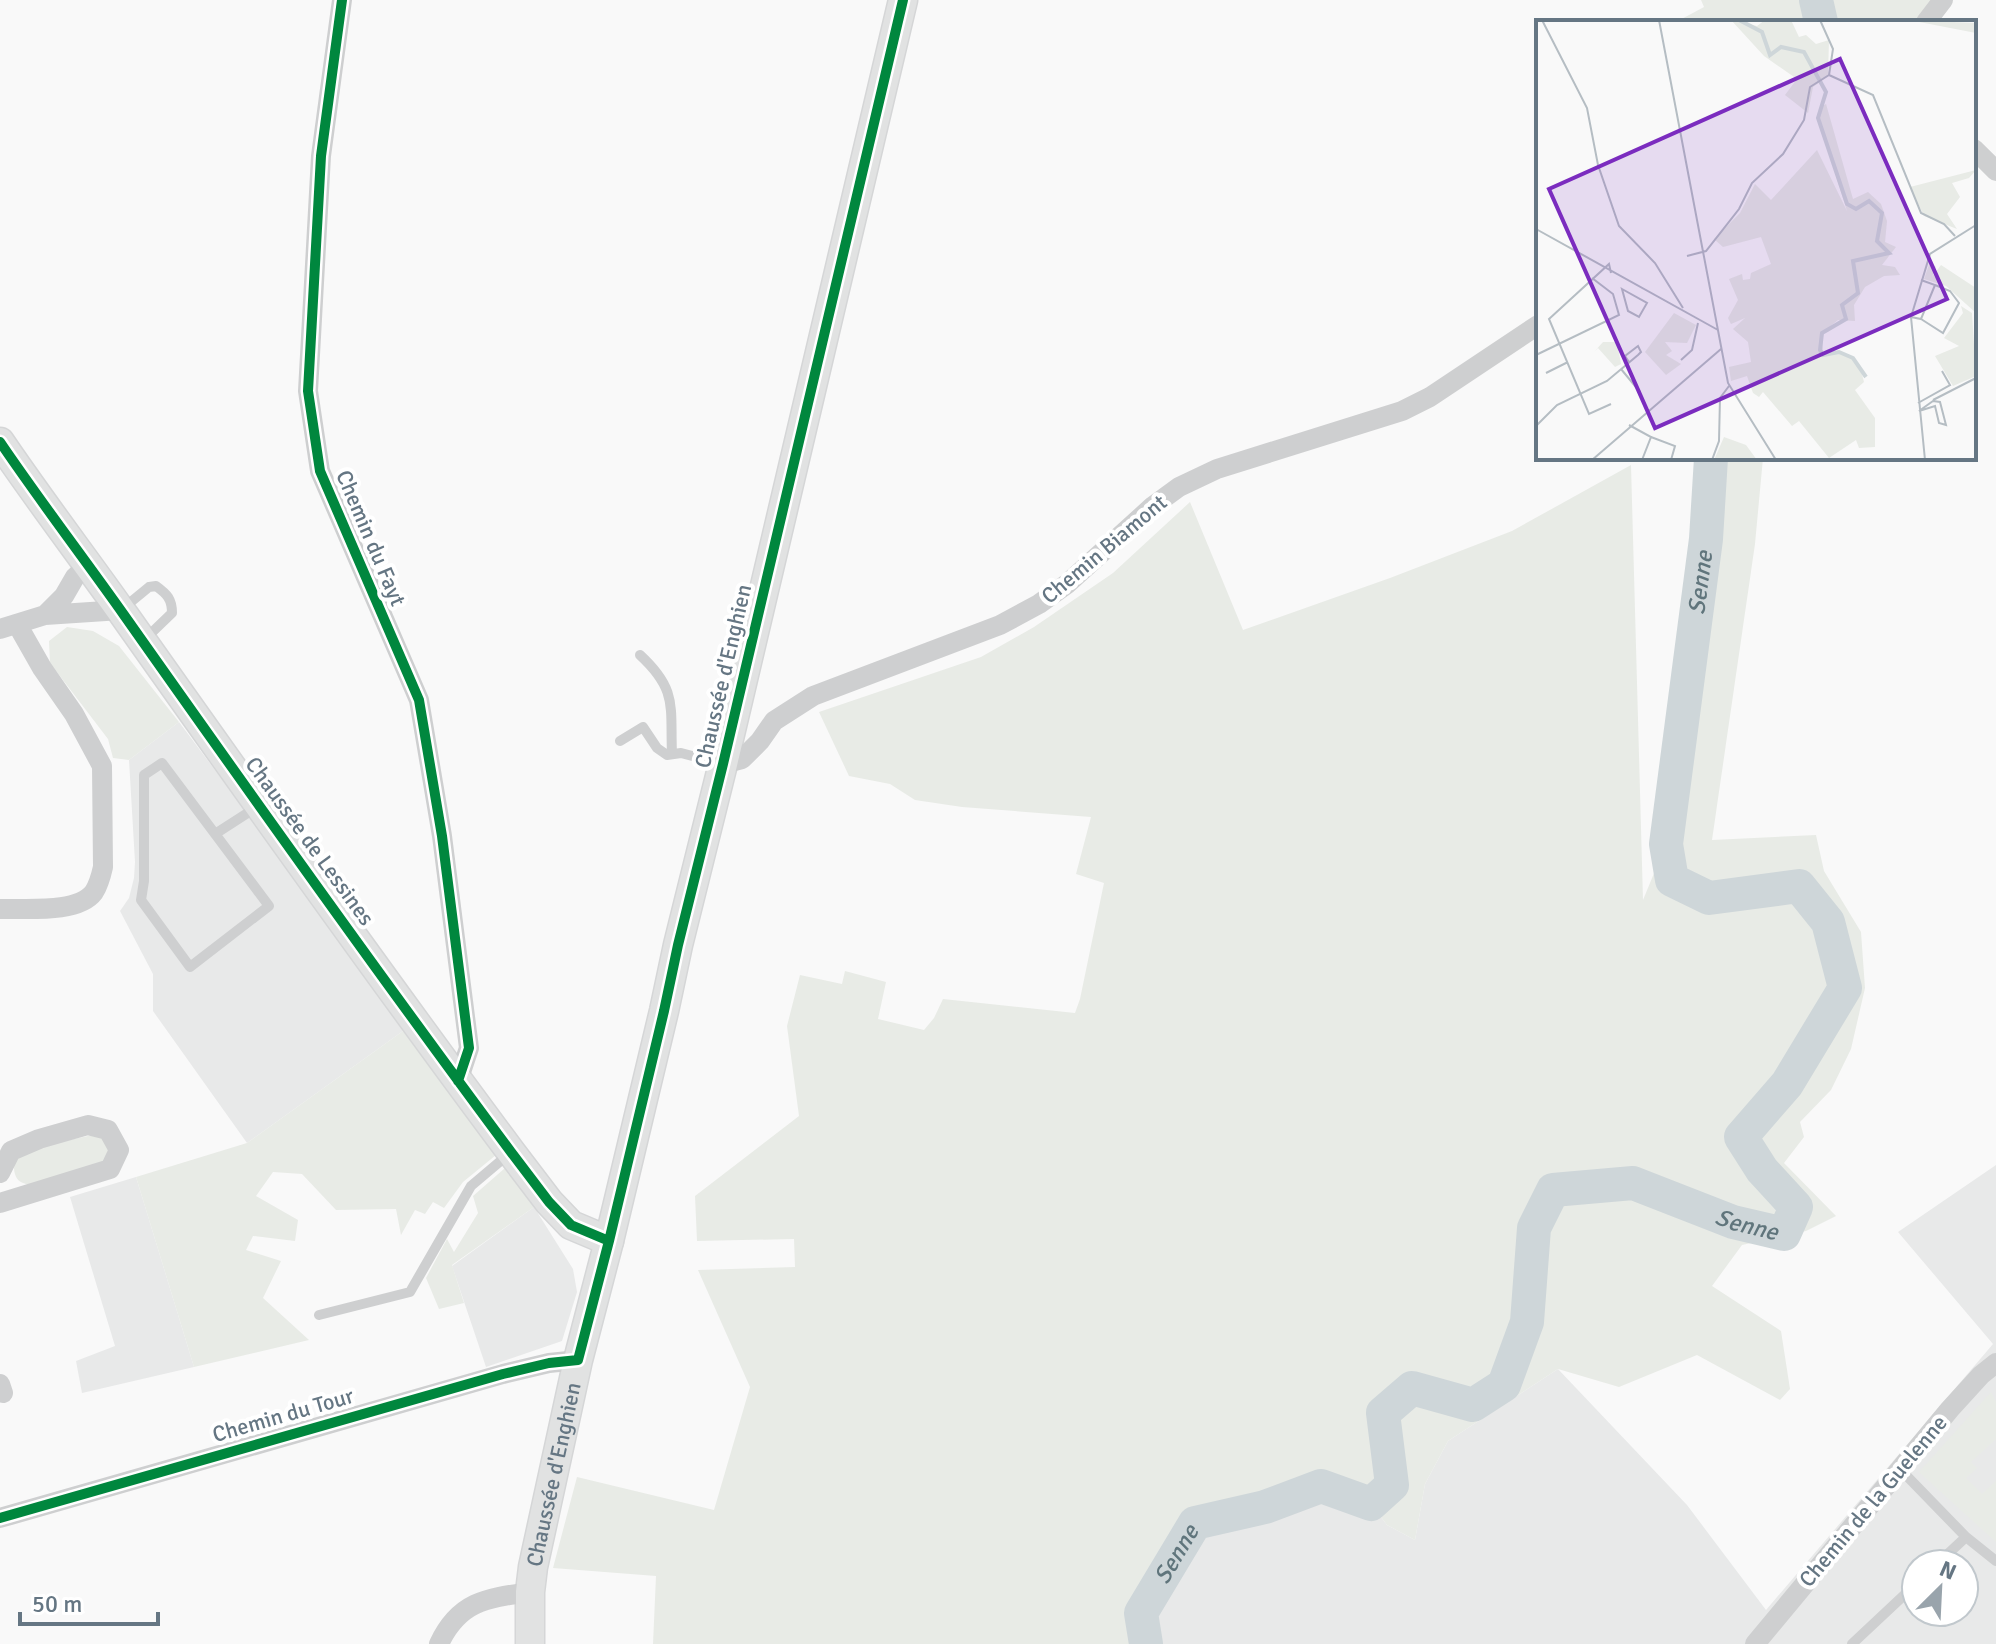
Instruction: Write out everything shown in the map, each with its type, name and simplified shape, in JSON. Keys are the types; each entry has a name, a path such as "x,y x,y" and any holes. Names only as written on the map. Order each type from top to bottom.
{"main road":[{"name":"Chaussée d'Enghien","path":"530,1644 533,1567 578,1360 664,1011 903,0"},
{"name":"Chaussée de Lessines","path":"0,442 259,806 549,1202 571,1225 609,1241"}],"street":[{"name":"Chemin du Fayt","path":"342,0 321,156 308,391 320,471 419,700 442,836 469,1048 458,1081"},
{"path":"1928,20 1943,0"},
{"path":"1976,151 1996,171"},
{"name":"Chemin Biamont","path":"723,764 742,759 774,721 813,696 1000,625 1039,604 1067,584 1153,506 1179,487 1217,469 1402,411 1430,397 1536,326"},
{"path":"45,615 87,566"},
{"path":"0,909 64,907 79,903 92,895 103,867 102,766 74,714 9,626 45,615 121,610"},
{"path":"0,1173 11,1151 39,1139 88,1125 108,1130 119,1150 110,1169 10,1200 0,1179"},
{"name":"Chemin du Tour","path":"0,1518 503,1374 578,1360"},
{"name":"Chemin de la Guelenne","path":"1755,1644 1967,1389 1996,1363"},
{"path":"439,1644 462,1611 504,1595 530,1592"}],"lane":[{"path":"121,610 149,587 156,586 172,602 172,613 143,642"},
{"path":"640,655 654,668 668,690 672,754"},
{"path":"620,741 643,727 657,748 667,755 681,753 723,764"},
{"path":"162,763 215,834 269,906 190,967 141,900 144,881 144,775 162,763"},
{"path":"215,834 259,806"},
{"path":"319,1315 410,1292 471,1186 511,1152"},
{"path":"1900,1469 1966,1537 1996,1561"},
{"path":"1954,1548 1966,1537"},
{"path":"1852,1644 1900,1599"}],"shaded area":[{"path":"1701,0 1933,0 1917,20 1680,20 1704,7"},
{"path":"1711,460 1763,460 1755,544 1712,840 1816,835 1824,871 1861,932 1865,988 1851,1049 1831,1090 1800,1122 1804,1137 1784,1163 1836,1216 1806,1231 1742,1245 1712,1286 1781,1331 1790,1389 1780,1400 1697,1355 1619,1387 1558,1369 1448,1441 1425,1484 1415,1540 1387,1525 1371,1504 1321,1486 1265,1507 1195,1523 1141,1613 1146,1644 653,1644 656,1576 553,1568 577,1477 714,1510 750,1387 698,1270 795,1267 794,1239 697,1241 695,1196 799,1116 787,1026 800,975 842,984 845,971 886,982 878,1019 924,1030 943,999 1075,1013 1080,999 1104,883 1076,874 1091,817 962,807 915,800 890,784 849,776 819,712 981,657 1034,627 1113,573 1190,502 1243,630 1512,531 1631,465 1643,900 1666,844 1706,539"},
{"path":"67,627 93,631 119,646 179,722 129,760 113,758 108,739 50,663 49,641"},
{"path":"179,722 307,893 403,1031 247,1143 153,1011 153,974 120,911 129,898 135,862 129,760"},
{"path":"403,1031 496,1155 463,1182 444,1208 433,1202 425,1214 415,1210 401,1235 396,1209 336,1210 302,1174 273,1172 256,1196 298,1220 295,1241 253,1236 246,1250 281,1261 263,1298 309,1340 194,1367 136,1177 247,1143"},
{"path":"92,1135 101,1136 109,1145 106,1161 29,1185 16,1177 15,1163 24,1154"},
{"path":"1996,1165 1996,1644 1146,1644 1141,1613 1195,1523 1265,1507 1321,1486 1371,1504 1387,1525 1415,1540 1425,1484 1448,1441 1558,1369 1687,1505 1766,1610 1993,1344 1898,1232"},
{"path":"505,1168 534,1207 452,1265 464,1303 439,1309 426,1278 447,1239 454,1252 478,1213 473,1196"},
{"path":"136,1177 194,1367 82,1393 76,1361 115,1346 70,1197"},
{"path":"534,1207 573,1269 577,1292 562,1341 486,1367 452,1266"},
{"path":"1991,1392 1996,1402 1996,1439 1971,1462 1977,1468 1966,1478 1982,1494 1996,1481 1996,1542 1919,1472"}],"waterway":[{"name":"Senne","path":"1816,0 1821,20"},
{"name":"Senne","path":"1146,1644 1141,1613 1195,1523 1265,1507 1321,1486 1371,1504 1392,1485 1383,1413 1412,1388 1473,1405 1504,1385 1527,1322 1534,1228 1553,1190 1633,1183 1733,1222 1784,1234 1796,1207 1762,1170 1741,1137 1787,1084 1845,988 1828,922 1799,886 1709,898 1672,880 1666,844 1706,539 1711,460"}],"cycle path":[{"path":"342,0 321,156 308,391 320,471 419,700 442,836 469,1048 458,1081"},
{"path":"0,1518 503,1374 578,1360 664,1011 903,0"},
{"path":"0,442 364,952 549,1202 571,1225 609,1241"}]}
